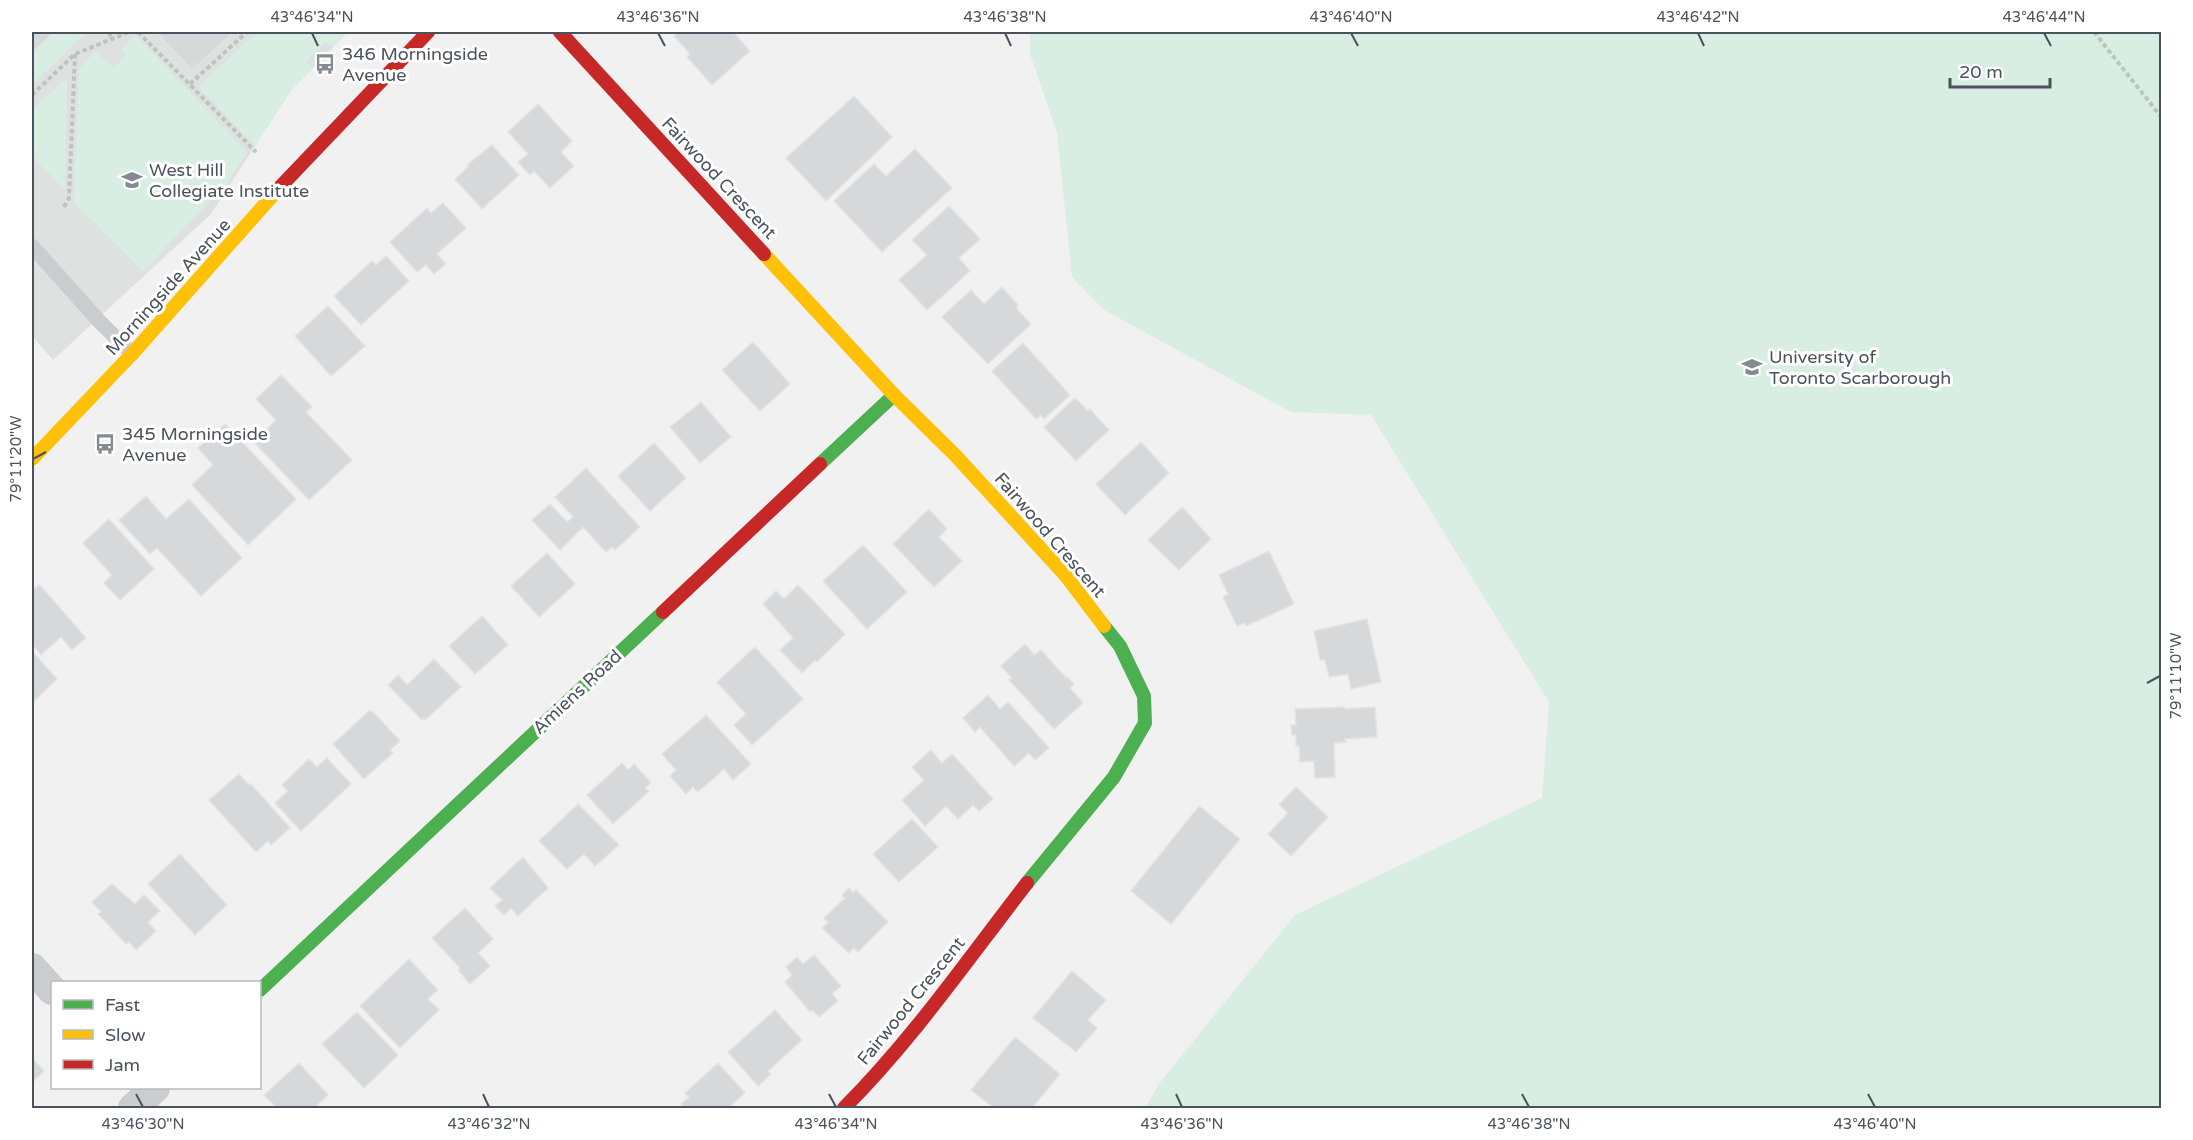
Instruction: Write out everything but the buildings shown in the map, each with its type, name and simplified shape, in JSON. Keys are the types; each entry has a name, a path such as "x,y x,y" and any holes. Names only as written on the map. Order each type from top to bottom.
{"street":[{"name":"Morningside Avenue","path":"32,459 132,354 285,182 428,32"},
{"name":"Fairwood Crescent","path":"560,32 894,395 955,455 1066,576 1120,646 1144,696 1145,723 1114,777 1046,858 935,1003 844,1108"},
{"name":"Amiens Road","path":"261,989 894,395"},
{"path":"32,968 51,989"}],"lane":[{"path":"32,246 132,354"}],"path":[{"path":"110,32 110,39"},
{"path":"32,95 75,54 129,32"},
{"path":"138,32 256,152"},
{"path":"190,84 247,32"},
{"path":"2094,32 2162,118"},
{"path":"64,207 69,198 75,54"}],"shaded area":[{"name":"West Hill Collegiate Institute","path":"32,32 348,32 292,89 211,214 53,360 32,336"}],"green space":[{"path":"54,32 86,33 32,85 32,52"},
{"path":"257,32 348,32 333,47 325,42 306,62 313,68 292,89 255,146 199,87"},
{"name":"University of Toronto Scarborough","path":"1030,32 2161,32 2161,1108 1145,1108 1159,1084 1295,915 1542,798 1549,702 1371,415 1291,412 1104,310 1072,277 1057,133 1030,54"},
{"path":"135,35 247,152 228,182 143,271 74,203 79,69 95,51 114,68 126,55 121,50"},
{"path":"67,78 65,191 32,155 32,110"}],"traffic: fast":[{"path":"820,464 894,395"},
{"path":"261,989 663,612"},
{"path":"1027,883 1114,777 1145,723 1144,696 1120,646 1104,626"}],"traffic: slow":[{"path":"32,459 132,354 281,186"},
{"path":"764,254 894,395 955,455 1066,576 1104,626"}],"traffic: jam":[{"path":"281,186 428,32"},
{"path":"560,32 764,254"},
{"path":"663,612 820,464"},
{"path":"844,1108 916,1027 1027,883"}],"place":[{"name":"346 Morningside Avenue","path":"325,64"},
{"name":"West Hill Collegiate Institute","path":"132,180"},
{"name":"University of Toronto Scarborough","path":"1752,367"},
{"name":"345 Morningside Avenue","path":"105,444"}]}
